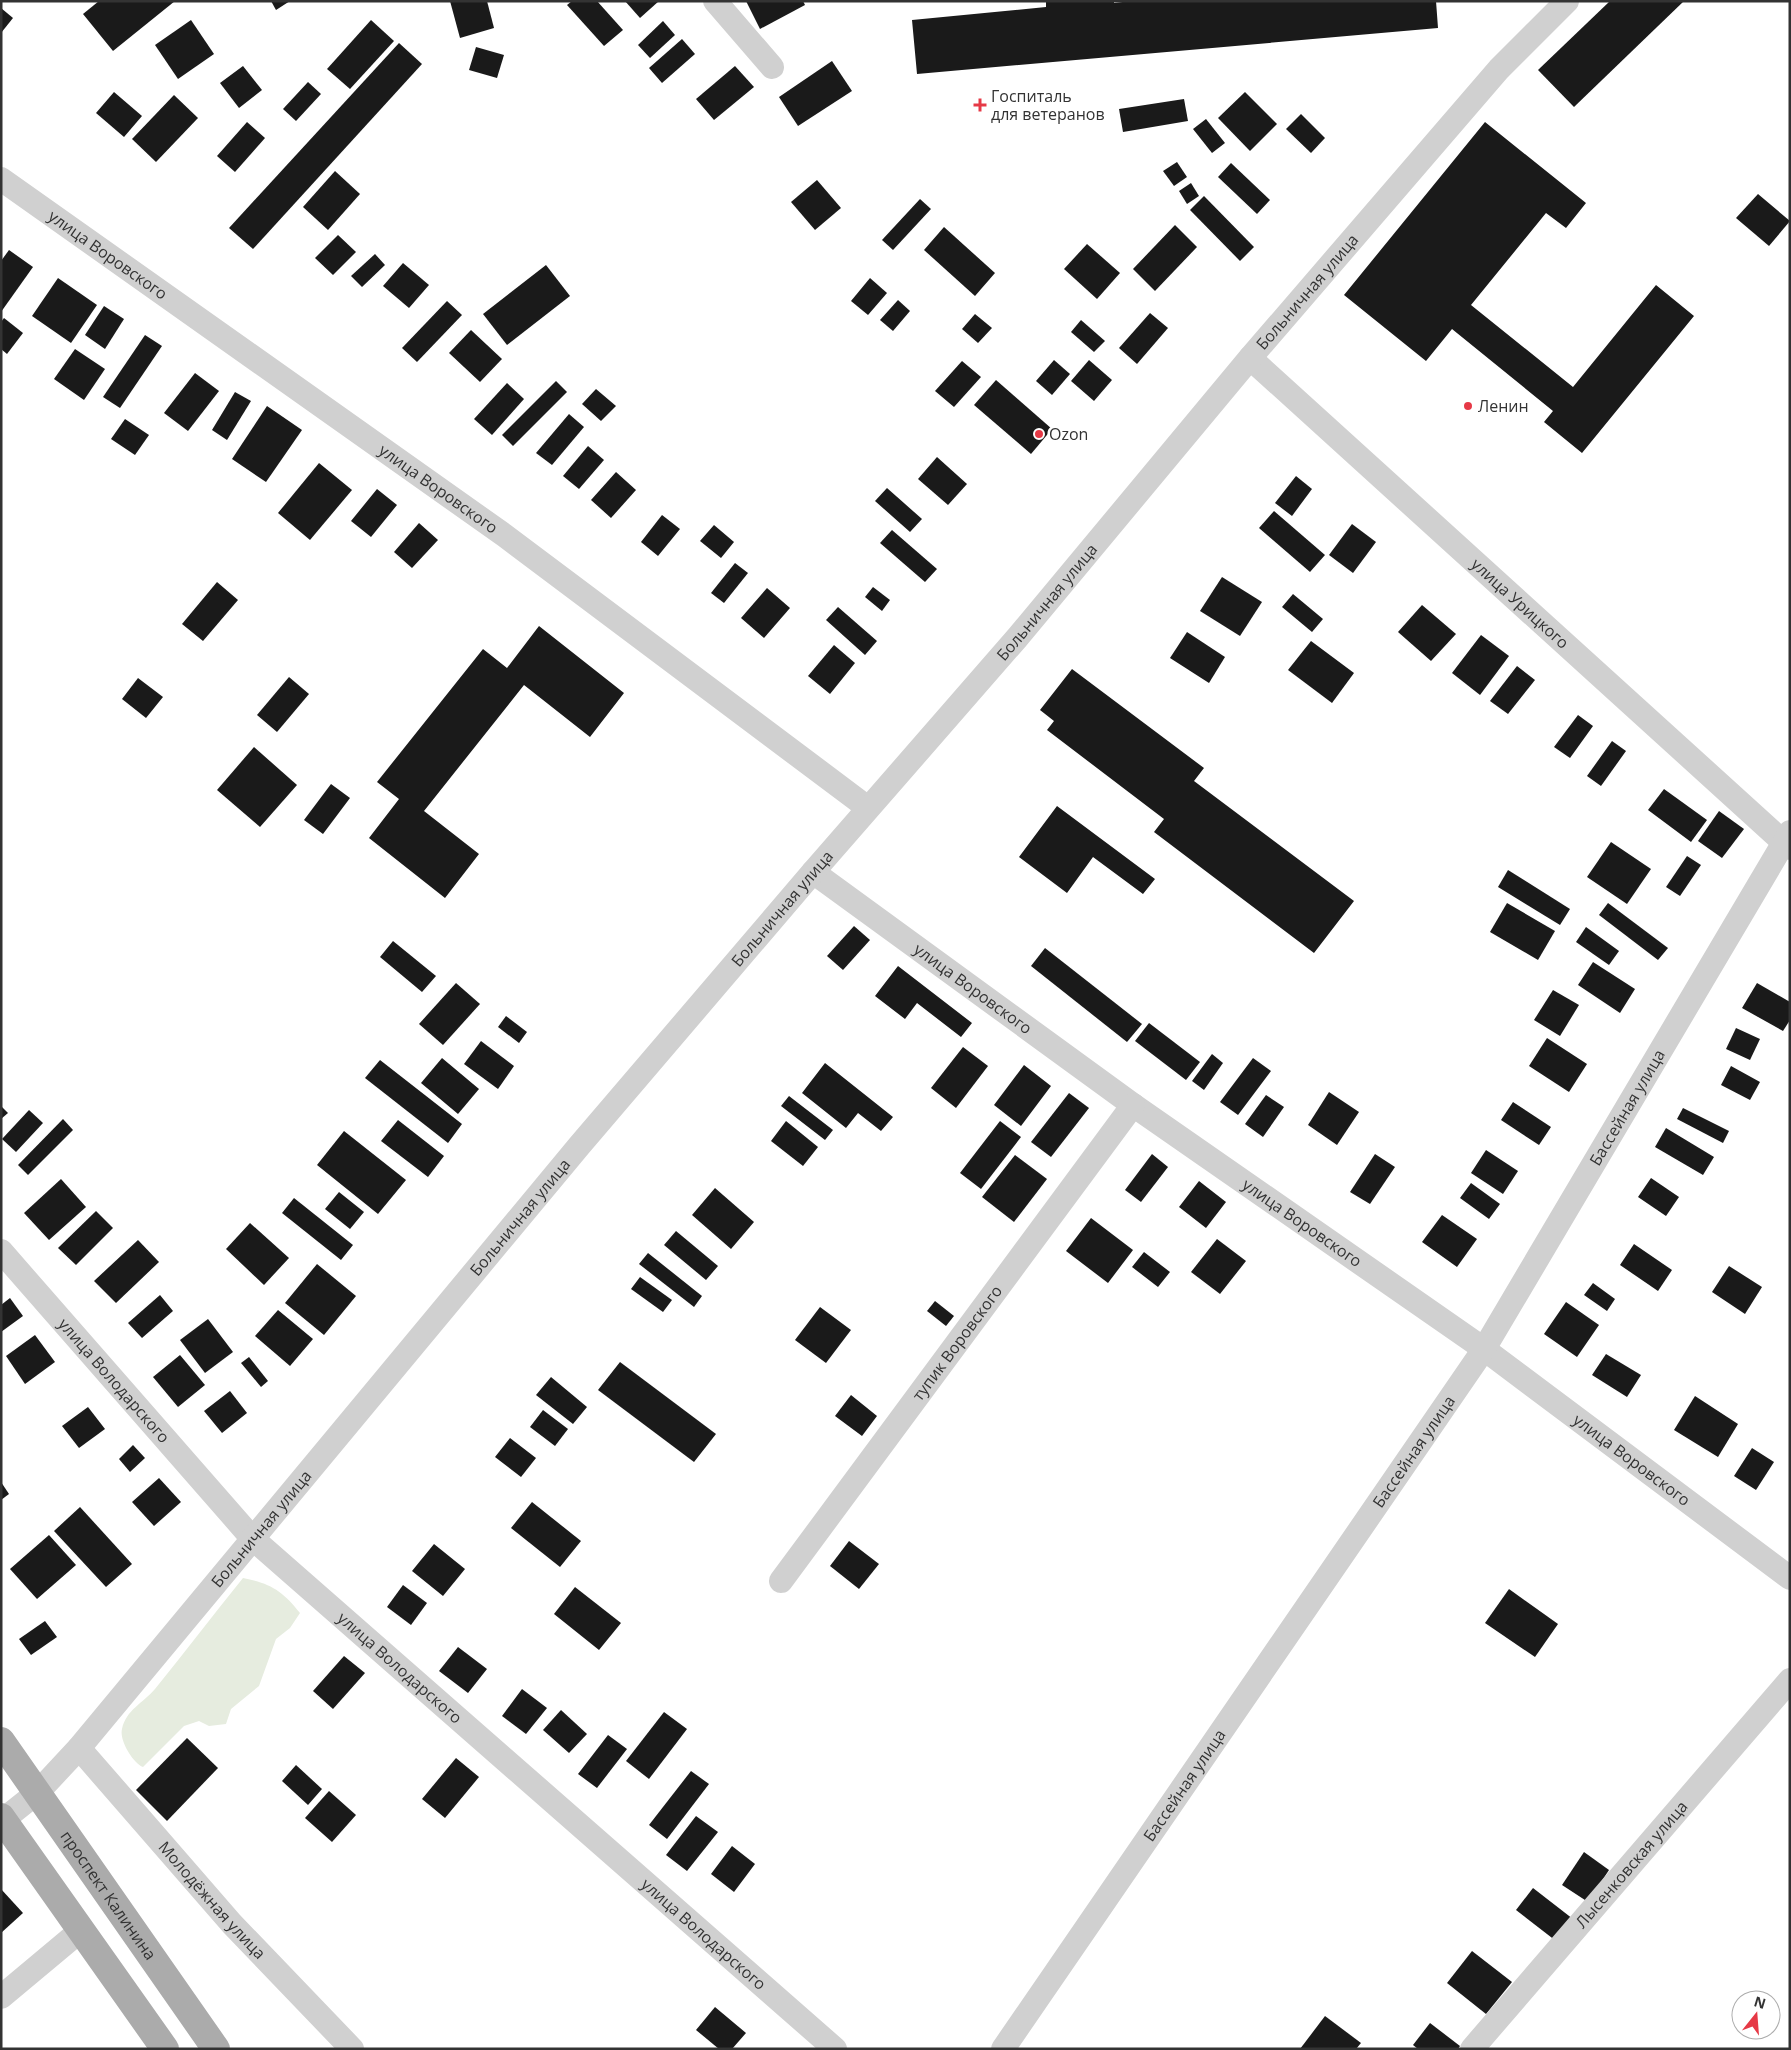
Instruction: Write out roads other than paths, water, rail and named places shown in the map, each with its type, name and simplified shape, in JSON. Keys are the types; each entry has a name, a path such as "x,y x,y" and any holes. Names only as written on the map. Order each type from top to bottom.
{"main road":[{"name":"проспект Калинина","path":"1,1741 216,2049"},
{"path":"2,1818 164,2049"}],"street":[{"path":"716,1 772,67"},
{"name":"Больничная улица","path":"2,1818 38,1792 79,1748 578,1146 868,808 1017,638 1250,358 1499,68 1567,1"},
{"name":"улица Воровского","path":"1,179 504,535 868,808"},
{"name":"улица Урицкого","path":"1250,358 1787,841"},
{"name":"Бассейная улица","path":"1003,2049 1484,1349 1787,841"},
{"name":"улица Воровского","path":"813,872 1133,1105 1484,1349 1790,1578"},
{"name":"тупик Воровского","path":"781,1581 1133,1105"},
{"name":"улица Володарского","path":"1,1251 252,1538 835,2049"},
{"name":"Лысенковская улица","path":"1472,2049 1790,1680"},
{"name":"Молодёжная улица","path":"79,1748 232,1924 352,2049"},
{"path":"1,1997 80,1931"}],"place":[{"name":"Госпиталь для ветеранов","path":"980,105"},
{"name":"Ленин","path":"1468,406"},
{"name":"Ozon","path":"1039,434"}]}
